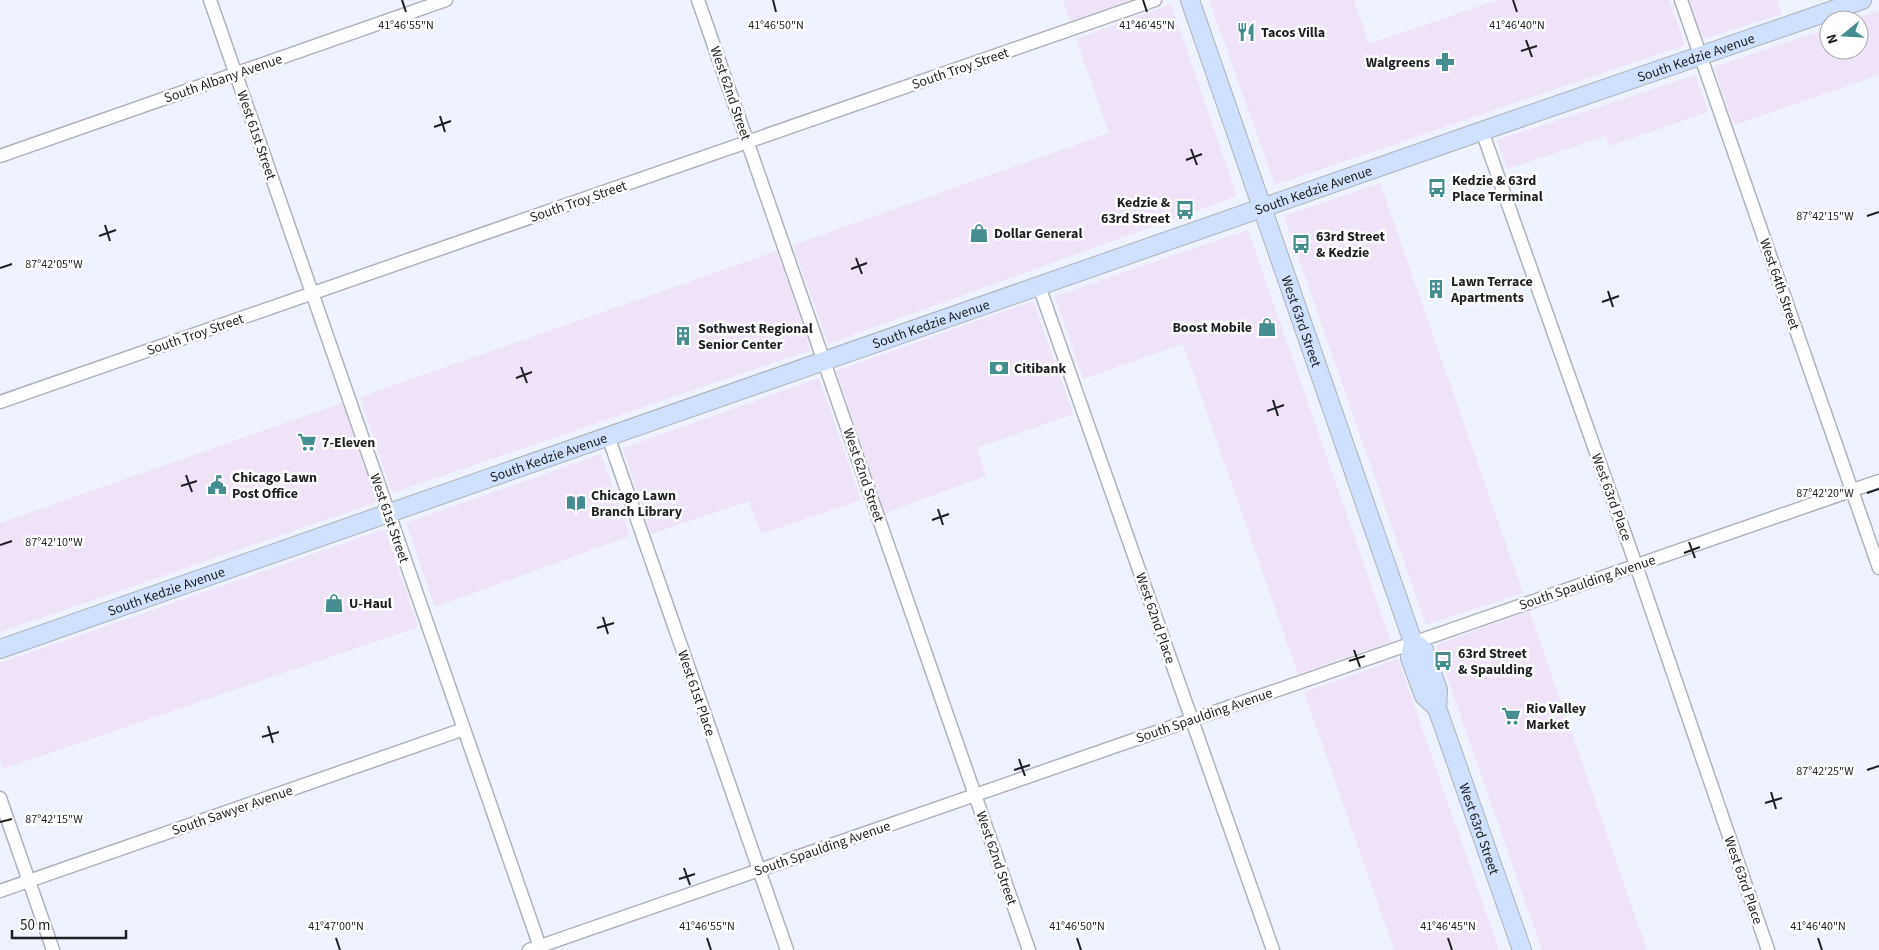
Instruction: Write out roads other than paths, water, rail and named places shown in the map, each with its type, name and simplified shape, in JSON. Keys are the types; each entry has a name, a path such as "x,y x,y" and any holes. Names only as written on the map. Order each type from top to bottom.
{"main road":[{"name":"West 63rd Street","path":"1190,0 1414,642 1410,658 1424,696 1437,708 1522,950"},
{"name":"South Kedzie Avenue","path":"0,649 1862,0"}],"street":[{"name":"West 61st Street","path":"210,0 464,728 537,949"},
{"name":"South Albany Avenue","path":"0,156 446,0"},
{"name":"West 62nd Street","path":"698,0 1029,950"},
{"name":"South Troy Street","path":"0,402 1155,0"},
{"name":"West 64th Street","path":"1681,0 1879,568"},
{"name":"West 63rd Place","path":"1482,131 1636,565 1768,950"},
{"name":"West 62nd Place","path":"1039,286 1273,950"},
{"name":"West 61st Place","path":"608,436 787,950"},
{"name":"South Spaulding Avenue","path":"537,949 1879,481"},
{"name":"South Sawyer Avenue","path":"0,891 464,728"},
{"path":"0,798 53,950"}],"place":[{"name":"Tacos Villa","path":"1246,32"},
{"name":"Walgreens","path":"1445,62"},
{"name":"Kedzie & 63rd Place Terminal","path":"1437,188"},
{"name":"Kedzie & 63rd Street","path":"1185,210"},
{"name":"Dollar General","path":"979,233"},
{"name":"63rd Street & Kedzie","path":"1301,244"},
{"name":"Lawn Terrace Apartments","path":"1436,289"},
{"name":"Boost Mobile","path":"1267,327"},
{"name":"Sothwest Regional Senior Center","path":"683,336"},
{"name":"Citibank","path":"999,368"},
{"name":"7-Eleven","path":"307,442"},
{"name":"Chicago Lawn Post Office","path":"217,485"},
{"name":"Chicago Lawn Branch Library","path":"576,503"},
{"name":"U-Haul","path":"334,603"},
{"name":"63rd Street & Spaulding","path":"1443,661"},
{"name":"Rio Valley Market","path":"1511,716"}]}
